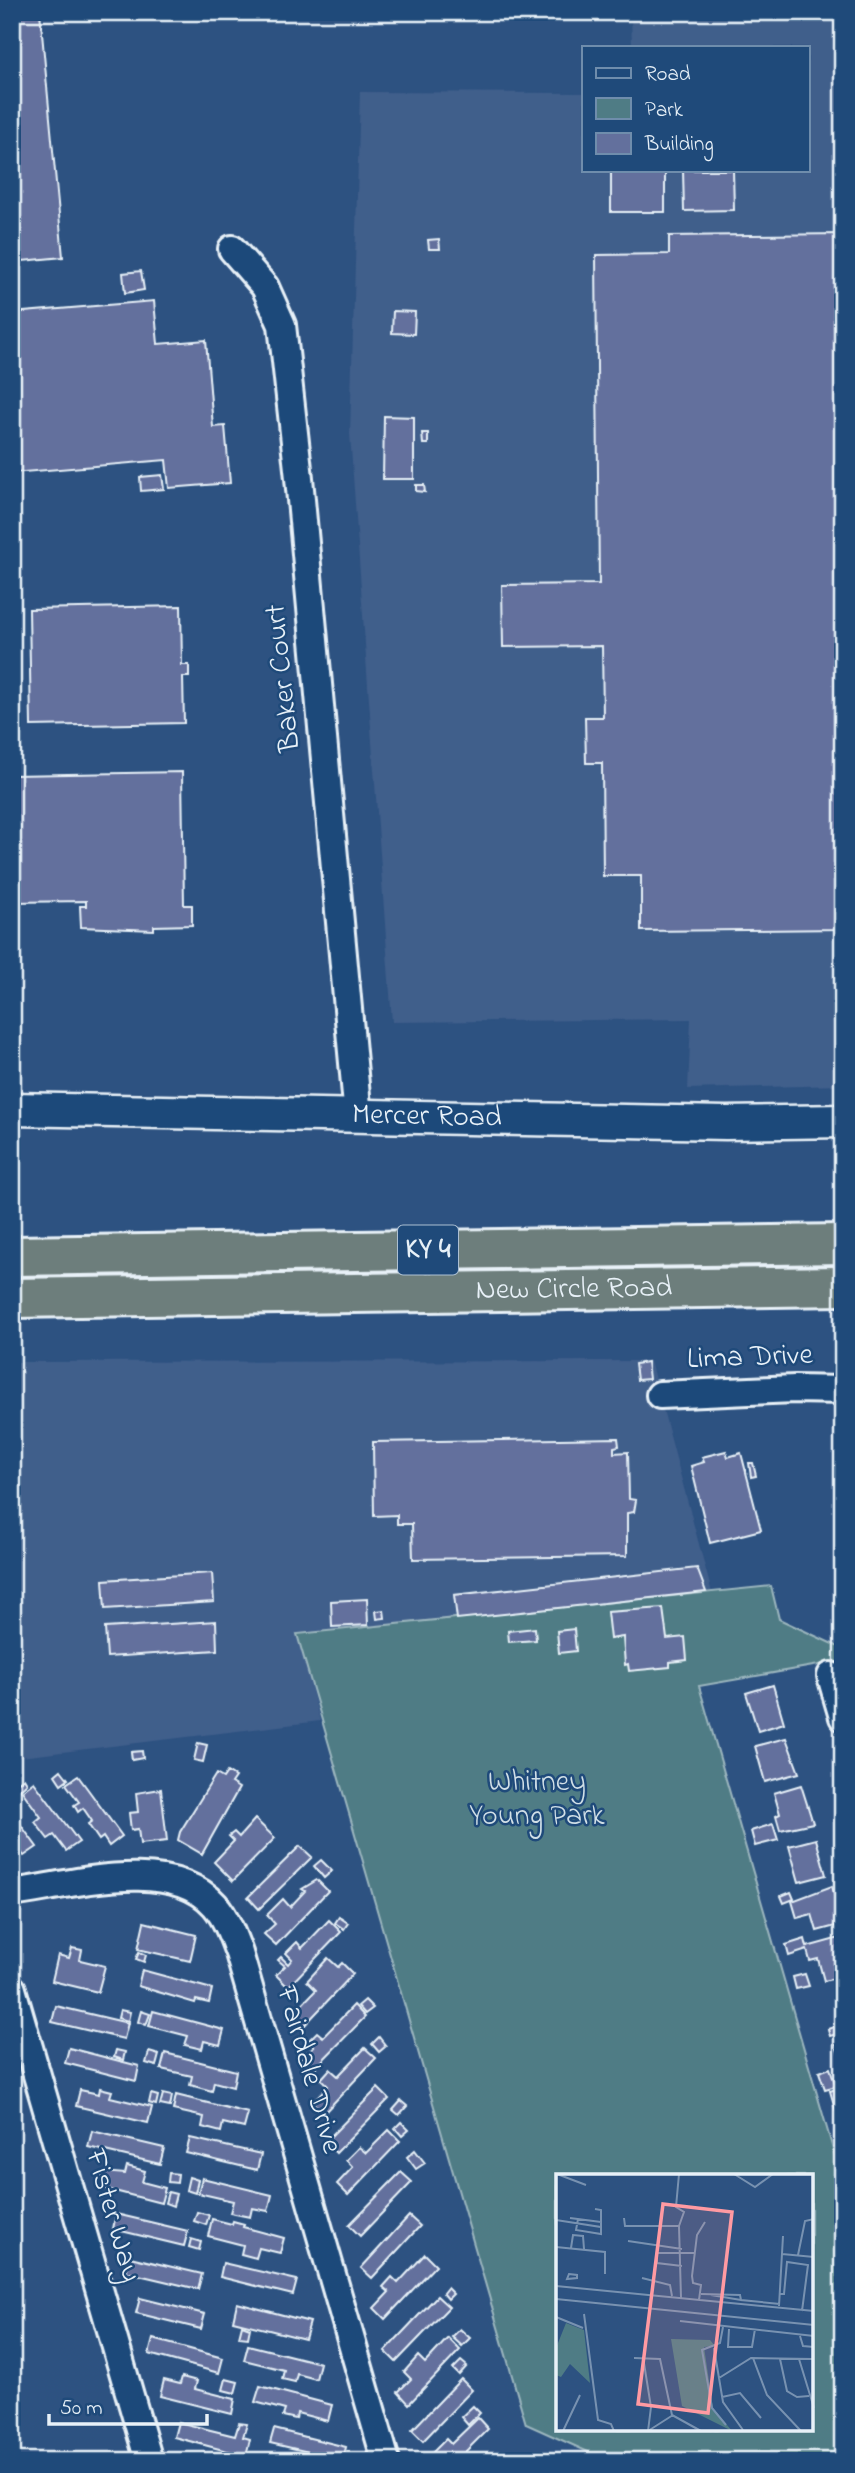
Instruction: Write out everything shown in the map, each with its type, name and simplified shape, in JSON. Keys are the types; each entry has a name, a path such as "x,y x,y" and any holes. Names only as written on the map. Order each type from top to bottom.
{"highway":[{"name":"New Circle Road","path":"12,1256 843,1244"},
{"name":"New Circle Road","path":"12,1298 843,1286"}],"street":[{"name":"Baker Court","path":"232,249 265,287 282,325 299,478 358,1117"},
{"name":"Mercer Road","path":"12,1109 726,1124 843,1121"},
{"name":"Lima Drive","path":"660,1395 794,1389 843,1390"},
{"path":"831,1676 843,1717"},
{"name":"Fairdale Drive","path":"12,1892 126,1877 156,1877 180,1882 200,1892 226,1920 247,1980 386,2461"},
{"name":"Fister Way","path":"12,1989 149,2461"}],"shaded area":[{"path":"631,12 843,12 843,1085 688,1089 691,1019 392,1022 350,434 360,92 582,93 582,172 810,172 810,46 632,46"},
{"path":"650,1361 712,1593 297,1634 320,1721 12,1758 12,1362"}],"green space":[{"name":"Whitney Young Park","path":"771,1586 779,1619 839,1647 842,1661 699,1686 843,2184 843,2461 608,2461 526,2424 297,1634"}],"building":[{"path":"12,12 40,12 63,257 12,262"},
{"path":"611,172 665,172 665,212 611,212"},
{"path":"683,172 733,172 734,210 684,211"},
{"path":"843,234 843,929 641,931 641,876 603,876 602,763 586,763 585,717 603,717 602,646 503,647 502,585 599,584 596,255 669,254 669,236"},
{"path":"439,239 440,249 429,249 428,240"},
{"path":"141,271 144,290 125,293 123,273"},
{"path":"154,301 158,344 206,340 213,427 225,426 230,483 169,488 166,460 12,473 12,313"},
{"path":"393,311 415,312 414,334 392,333"},
{"path":"384,416 414,417 414,479 383,479"},
{"path":"422,433 428,433 428,444 423,444"},
{"path":"162,475 164,489 141,491 140,477"},
{"path":"416,485 424,485 425,492 416,491"},
{"path":"181,606 182,665 189,665 189,677 183,677 184,723 31,726 29,609"},
{"path":"182,772 184,905 192,905 192,925 154,926 154,930 81,927 80,906 86,906 86,901 12,902 12,775"},
{"path":"647,1362 649,1379 637,1380 635,1364"},
{"path":"618,1438 619,1446 614,1447 614,1453 628,1452 629,1499 636,1500 634,1512 627,1513 627,1556 413,1559 412,1524 397,1524 397,1515 374,1516 373,1442"},
{"path":"726,1451 728,1457 741,1453 761,1530 710,1543 691,1466 704,1462 702,1457"},
{"path":"749,1463 753,1463 756,1476 751,1477"},
{"path":"697,1568 706,1592 457,1619 454,1595"},
{"path":"212,1573 214,1602 105,1609 103,1580"},
{"path":"367,1599 368,1625 332,1627 331,1601"},
{"path":"663,1608 667,1639 685,1637 687,1660 670,1662 670,1667 629,1671 628,1664 625,1665 623,1637 610,1639 607,1612"},
{"path":"384,1610 385,1618 377,1619 376,1611"},
{"path":"216,1621 217,1650 107,1657 105,1628"},
{"path":"535,1628 536,1640 509,1642 508,1631"},
{"path":"574,1629 576,1651 559,1653 557,1631"},
{"path":"773,1685 784,1723 758,1731 746,1693"},
{"path":"786,1738 799,1773 765,1782 755,1746"},
{"path":"198,1743 207,1745 203,1762 194,1760"},
{"path":"142,1751 143,1758 132,1760 131,1752"},
{"path":"61,1770 68,1779 61,1784 55,1775"},
{"path":"227,1772 235,1777 231,1783 239,1788 202,1854 178,1840 180,1832 216,1774 223,1778"},
{"path":"78,1776 122,1836 109,1846 103,1837 99,1840 88,1824 92,1821 83,1808 78,1812 74,1805 79,1802 66,1784"},
{"path":"24,1778 27,1783 17,1792 13,1786"},
{"path":"34,1782 79,1842 66,1851 54,1835 48,1839 35,1822 41,1817 22,1791"},
{"path":"801,1785 813,1823 780,1830 776,1816 780,1814 774,1793"},
{"path":"161,1789 167,1841 140,1844 138,1829 131,1830 129,1813 138,1812 136,1793"},
{"path":"12,1813 37,1847 24,1856 15,1844 12,1846"},
{"path":"255,1819 275,1838 233,1881 214,1862 234,1841 229,1836 234,1832 239,1837"},
{"path":"773,1824 778,1840 755,1846 751,1831"},
{"path":"816,1839 826,1875 799,1882 789,1846"},
{"path":"300,1846 312,1857 259,1909 248,1897"},
{"path":"321,1860 332,1871 324,1878 314,1866"},
{"path":"317,1880 328,1891 276,1945 264,1934 275,1924 267,1915 283,1899 290,1907 305,1891 302,1889"},
{"path":"832,1886 843,1924 817,1931 812,1914 797,1918 792,1901"},
{"path":"791,1892 794,1899 784,1903 781,1896"},
{"path":"339,1917 348,1923 344,1929 335,1923"},
{"path":"329,1920 341,1932 288,1987 276,1975 285,1966 278,1960 281,1957 288,1964 292,1959 286,1953 297,1942 302,1948"},
{"path":"144,1922 196,1935 190,1961 138,1949"},
{"path":"843,1937 843,1976 824,1981 818,1959 810,1961 807,1950 789,1956 786,1945 805,1939 807,1947"},
{"path":"72,1948 82,1950 80,1960 105,1966 98,1992 52,1981 58,1955 69,1958"},
{"path":"139,1952 146,1955 144,1962 136,1959"},
{"path":"328,1958 338,1967 342,1963 353,1974 301,2029 289,2018 316,1990 307,1981"},
{"path":"142,1970 212,1989 209,2003 196,2000 195,2003 138,1986"},
{"path":"805,1974 809,1986 796,1989 793,1977"},
{"path":"843,1990 843,2021 834,1993"},
{"path":"365,2000 373,2008 365,2014 358,2006"},
{"path":"354,2005 365,2017 313,2070 301,2059 314,2046 308,2041 317,2032 323,2037"},
{"path":"56,2006 128,2023 124,2039 52,2022"},
{"path":"120,2010 130,2012 128,2021 118,2018"},
{"path":"141,2011 150,2014 146,2025 138,2022"},
{"path":"153,2011 224,2030 220,2045 204,2041 202,2049 185,2045 188,2036 149,2026"},
{"path":"837,2026 840,2033 830,2036 828,2029"},
{"path":"379,2037 386,2046 379,2052 372,2044"},
{"path":"843,2044 843,2066 836,2045"},
{"path":"69,2048 139,2066 136,2081 65,2063"},
{"path":"365,2048 376,2058 324,2113 312,2102 328,2086 321,2079 330,2069 338,2076"},
{"path":"116,2050 125,2052 123,2060 114,2057"},
{"path":"149,2052 159,2055 156,2066 146,2063"},
{"path":"165,2053 236,2071 233,2087 214,2082 212,2091 190,2085 192,2076 161,2069"},
{"path":"830,2068 836,2086 825,2089 819,2072"},
{"path":"843,2087 843,2109 836,2111 830,2091"},
{"path":"100,2088 112,2091 110,2097 152,2107 148,2123 76,2106 80,2090 99,2094"},
{"path":"378,2088 389,2099 336,2153 325,2142"},
{"path":"151,2094 158,2096 156,2105 149,2103"},
{"path":"163,2094 172,2096 170,2107 160,2105"},
{"path":"176,2095 248,2113 244,2128 223,2123 221,2132 202,2127 204,2117 173,2110"},
{"path":"401,2101 407,2106 399,2115 393,2110"},
{"path":"401,2122 409,2130 402,2136 395,2128"},
{"path":"389,2130 400,2141 348,2195 337,2184 353,2167 346,2160 359,2147 366,2153"},
{"path":"92,2131 164,2148 160,2164 88,2147"},
{"path":"190,2138 261,2154 257,2170 186,2153"},
{"path":"415,2150 425,2163 416,2169 407,2157"},
{"path":"127,2166 145,2171 142,2182 165,2188 161,2203 99,2187 103,2172 125,2174"},
{"path":"401,2172 412,2182 360,2236 349,2225"},
{"path":"169,2173 178,2174 177,2183 168,2182"},
{"path":"189,2177 198,2180 195,2193 186,2190"},
{"path":"202,2178 272,2195 268,2211 252,2208 250,2217 230,2213 233,2201 198,2193"},
{"path":"168,2192 176,2194 173,2206 165,2203"},
{"path":"197,2212 209,2215 206,2225 194,2221"},
{"path":"116,2214 188,2231 184,2246 113,2229"},
{"path":"409,2216 420,2226 372,2278 361,2268"},
{"path":"212,2219 232,2224 233,2221 244,2224 243,2227 284,2238 280,2253 259,2248 256,2258 241,2254 243,2245 208,2236"},
{"path":"191,2239 201,2242 199,2250 189,2247"},
{"path":"425,2254 436,2265 385,2319 374,2308 389,2292 383,2287 392,2277 398,2283"},
{"path":"130,2257 202,2274 198,2289 126,2272"},
{"path":"223,2263 297,2280 293,2295 220,2277"},
{"path":"447,2288 453,2294 448,2299 443,2293"},
{"path":"437,2296 449,2307 396,2362 385,2351"},
{"path":"140,2298 205,2314 201,2329 136,2313"},
{"path":"237,2303 310,2322 305,2339 233,2321"},
{"path":"242,2325 250,2328 248,2338 239,2337"},
{"path":"460,2329 470,2338 462,2346 452,2337"},
{"path":"448,2338 460,2350 409,2404 398,2392 411,2379 404,2372 418,2356 425,2363"},
{"path":"153,2339 223,2358 219,2373 149,2354"},
{"path":"248,2345 320,2363 316,2379 297,2374 295,2382 282,2379 284,2370 244,2360"},
{"path":"461,2361 467,2366 459,2375 453,2369"},
{"path":"182,2377 197,2381 195,2389 235,2399 232,2414 160,2396 164,2380 180,2384"},
{"path":"226,2379 238,2382 235,2393 223,2390"},
{"path":"461,2379 472,2390 423,2441 412,2430"},
{"path":"260,2386 332,2405 328,2421 297,2413 296,2419 283,2416 285,2410 255,2402"},
{"path":"473,2406 480,2413 468,2425 461,2417"},
{"path":"478,2418 488,2429 456,2461 434,2461 438,2457 433,2452 446,2439 451,2444"},
{"path":"178,2422 235,2436 239,2423 247,2424 243,2437 250,2439 246,2456 174,2437"},
{"path":"274,2429 346,2447 343,2460 270,2443"},
{"path":"487,2453 492,2459 479,2460"}]}
